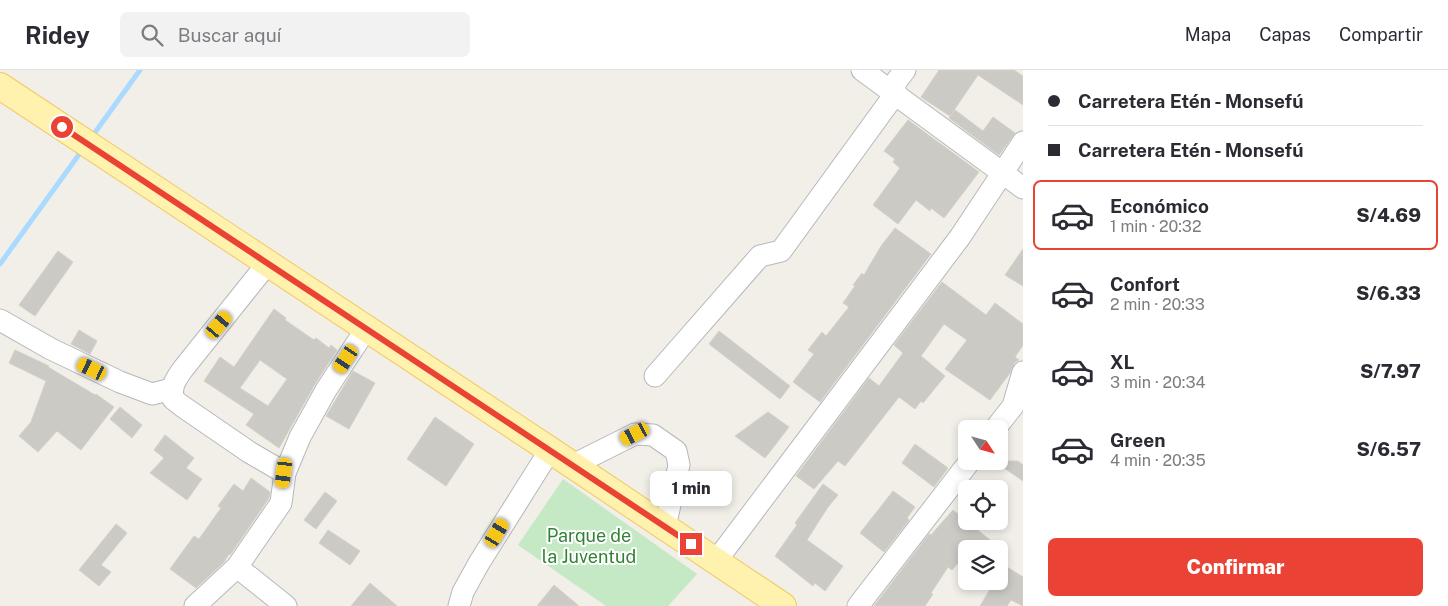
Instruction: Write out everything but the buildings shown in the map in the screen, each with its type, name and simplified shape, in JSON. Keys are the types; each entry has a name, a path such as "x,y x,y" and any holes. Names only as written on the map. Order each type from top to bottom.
{"main road":[{"path":"0,86 783,606"}],"street":[{"path":"862,70 1023,188"},
{"path":"655,376 760,256 781,251 895,94 895,83 905,70"},
{"path":"716,561 960,237 1023,142"},
{"path":"267,264 174,381 172,389 173,399 178,403 249,452 284,473"},
{"path":"0,320 51,349 120,382 152,394 172,389"},
{"path":"195,606 237,567 281,504 284,473 300,437 326,390 366,329"},
{"path":"1002,420 1013,406 1023,372"},
{"path":"573,465 635,434 653,435 665,443 676,451 679,465 665,527"},
{"path":"459,606 463,592 479,562 550,450"},
{"path":"858,606 963,470"},
{"path":"237,567 286,606"}],"green space":[{"name":"Parque de la Juventud","path":"563,479 697,574 668,606 606,606 518,545"}],"waterway":[{"path":"91,138 140,70"},
{"path":"0,264 83,149"}],"route":[{"path":"62,127 691,544"}]}
